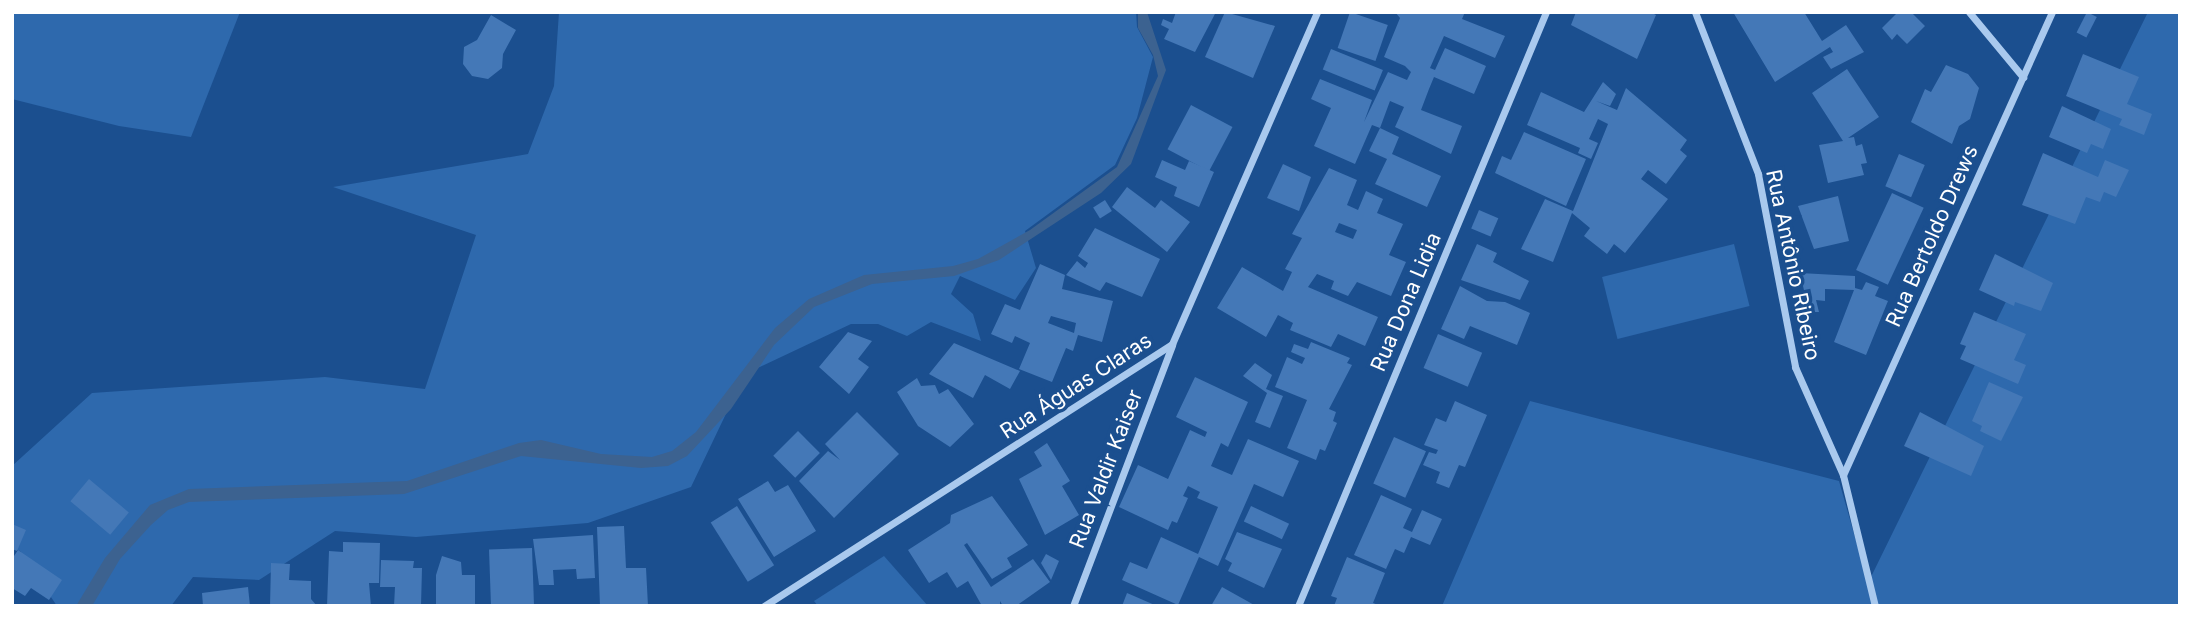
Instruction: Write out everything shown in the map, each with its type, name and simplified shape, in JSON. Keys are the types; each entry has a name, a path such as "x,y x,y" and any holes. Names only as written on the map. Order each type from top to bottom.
{"street":[{"name":"Rua Águas Claras","path":"764,606 1172,344 1317,12"},
{"name":"Rua Dona Lidia","path":"1298,606 1546,12"},
{"name":"Rua Antônio Ribeiro","path":"1695,12 1758,174 1795,367 1843,475 1875,606"},
{"path":"1969,12 2023,77"},
{"name":"Rua Bertoldo Drews","path":"1843,475 2052,12"},
{"name":"Rua Valdir Kaiser","path":"1073,606 1172,344"}],"shaded area":[{"path":"12,12 240,12 191,137 119,126 12,99"},
{"path":"559,12 1136,12 1137,27 1153,57 1137,118 1115,165 1025,231 1036,268 1015,300 960,276 951,294 973,314 981,341 931,322 907,336 878,324 851,324 745,374 691,487 588,523 416,537 335,531 259,580 193,577 171,606 57,606 20,551 12,548 12,466 92,393 325,377 425,389 476,235 333,187 528,154 554,86"},
{"path":"1138,12 1147,12 1166,70 1131,164 1101,193 999,260 954,276 872,284 814,307 774,345 731,409 687,456 668,466 641,468 521,456 404,494 189,502 168,510 151,525 120,559 92,606 76,606 105,558 150,505 189,489 407,481 519,443 541,440 601,454 652,457 672,451 696,432 775,328 809,299 864,275 953,266 978,259 1030,230 1117,167 1158,76 1153,55 1138,28"},
{"path":"2148,12 2180,12 2180,606 1442,606 1530,401 1839,481 1868,583"},
{"path":"1734,244 1749,306 1618,339 1602,277"},
{"path":"884,556 928,606 818,606 814,601"}],"building":[{"path":"1176,12 1216,12 1195,52 1164,39 1169,29 1161,25 1163,19 1172,23"},
{"path":"1225,12 1275,26 1253,78 1205,57"},
{"path":"1350,12 1388,25 1375,61 1338,48"},
{"path":"1395,12 1465,12 1462,19 1505,36 1495,58 1444,36 1430,68 1435,70 1445,48 1486,66 1474,94 1434,77 1429,89 1421,110 1462,126 1451,154 1395,127 1404,107 1390,101 1380,128 1372,125 1355,164 1314,146 1331,108 1311,99 1320,79 1372,100 1364,122 1388,72 1407,80 1411,72 1405,66 1384,57 1400,18"},
{"path":"1576,12 1650,12 1656,15 1637,59 1571,25"},
{"path":"1733,12 1804,12 1822,41 1846,25 1864,52 1831,69 1823,57 1833,52 1830,47 1775,82"},
{"path":"1898,12 1911,12 1925,26 1907,44 1897,34 1892,40 1882,28"},
{"path":"2087,12 2097,17 2086,37 2077,32"},
{"path":"491,15 516,30 503,54 502,68 488,79 472,76 463,64 464,47 477,40"},
{"path":"1331,49 1383,70 1375,90 1323,69"},
{"path":"2083,54 2139,77 2127,104 2152,114 2144,135 2119,125 2122,119 2066,96"},
{"path":"1946,65 1968,74 1979,88 1970,119 1959,126 1952,144 1911,122 1925,89 1931,92"},
{"path":"1847,69 1879,117 1848,138 1854,137 1856,146 1862,144 1867,163 1861,164 1864,175 1828,183 1819,145 1843,141 1812,93"},
{"path":"1603,82 1616,94 1610,106 1596,101 1617,110 1626,88 1687,140 1680,150 1687,156 1666,184 1648,170 1641,179 1668,199 1625,253 1614,244 1607,254 1584,236 1590,228 1572,213 1553,262 1521,249 1545,199 1573,211 1608,124 1598,119 1589,139 1598,143 1591,159 1578,153 1580,148 1527,125 1541,92 1584,112"},
{"path":"1191,105 1232,127 1209,171 1168,149"},
{"path":"2062,106 2111,129 2103,149 2091,144 2087,153 2049,137"},
{"path":"1380,128 1399,137 1392,154 1441,176 1427,207 1375,184 1387,159 1369,151"},
{"path":"1524,132 1586,159 1566,206 1495,173 1502,156 1511,160"},
{"path":"2043,153 2098,177 2105,160 2129,170 2116,197 2104,192 2100,202 2086,197 2075,224 2022,205"},
{"path":"1899,154 1925,165 1911,197 1885,186"},
{"path":"1162,160 1185,170 1189,161 1214,172 1199,207 1174,196 1177,187 1155,177"},
{"path":"1283,164 1311,177 1299,211 1267,198"},
{"path":"1329,168 1357,180 1347,205 1358,210 1366,191 1383,199 1377,213 1403,224 1389,255 1406,262 1391,296 1357,282 1348,296 1331,289 1334,281 1317,274 1308,287 1378,317 1365,346 1338,334 1331,347 1290,330 1293,323 1278,315 1266,337 1217,308 1242,267 1283,291 1292,272 1285,269 1302,238 1292,234","holes":["1339,223 1357,230 1353,239 1335,232"]},
{"path":"1127,187 1155,208 1161,200 1190,222 1167,252 1112,207"},
{"path":"1892,193 1924,208 1888,285 1856,270"},
{"path":"1838,196 1849,241 1814,249 1798,206"},
{"path":"1105,200 1112,211 1100,218 1093,207"},
{"path":"1479,210 1498,218 1491,237 1471,228"},
{"path":"1095,228 1160,259 1142,297 1106,282 1100,291 1066,275 1077,261 1085,268 1088,263 1078,256"},
{"path":"1477,244 1497,253 1493,262 1529,281 1520,300 1461,280"},
{"path":"1995,254 2053,283 2041,311 2015,302 2014,306 1979,290"},
{"path":"1040,264 1065,275 1062,289 1113,301 1102,342 1078,335 1073,351 1066,348 1052,382 1019,369 1030,343 1015,336 1012,343 991,334 1005,304 1020,310","holes":["1051,316 1076,323 1074,333 1048,323"]},
{"path":"1800,273 1855,276 1855,288 1862,290 1866,282 1879,287 1875,296 1888,301 1866,355 1834,342 1854,290 1825,289 1825,301 1816,300 1819,312 1809,312"},
{"path":"1460,286 1487,301 1505,302 1530,313 1517,345 1470,326 1464,339 1441,329"},
{"path":"1974,312 2026,334 2014,360 2026,365 2018,384 1960,359 1966,346 1960,344"},
{"path":"848,332 872,341 858,359 869,367 849,394 819,367"},
{"path":"1438,334 1482,353 1468,387 1424,368"},
{"path":"1311,342 1350,358 1347,363 1352,365 1329,409 1336,412 1333,421 1337,423 1325,451 1320,449 1316,460 1287,448 1307,400 1275,387 1287,357 1302,364 1305,358 1291,352 1294,344 1308,349"},
{"path":"954,343 1020,371 1010,389 985,375 973,398 929,374"},
{"path":"1255,363 1272,375 1266,389 1283,396 1270,428 1255,422 1267,393 1243,376"},
{"path":"1195,377 1248,402 1228,447 1221,443 1211,466 1232,475 1248,439 1299,461 1283,497 1254,484 1218,566 1199,557 1178,605 1122,580 1130,562 1147,569 1161,537 1198,554 1218,507 1197,498 1200,492 1188,486 1183,496 1188,498 1177,523 1172,521 1168,530 1119,507 1138,465 1168,479 1190,430 1205,437 1207,432 1176,417"},
{"path":"917,378 921,386 935,385 939,394 948,389 974,424 950,447 918,426 897,392"},
{"path":"1989,382 2023,397 2001,441 1980,431 1982,426 1972,421"},
{"path":"1455,401 1487,415 1465,467 1459,465 1449,488 1436,483 1440,472 1423,465 1429,452 1436,454 1438,450 1424,445 1436,418 1446,422"},
{"path":"857,412 899,454 834,518 799,481 828,451 840,460 825,444"},
{"path":"1920,412 1984,446 1971,476 1904,446"},
{"path":"798,431 820,453 795,478 773,456"},
{"path":"1394,437 1426,451 1405,498 1373,484"},
{"path":"1047,443 1070,481 1062,486 1079,515 1045,535 1019,479 1042,466 1034,452"},
{"path":"89,479 129,512 110,535 70,501"},
{"path":"768,481 775,492 788,485 816,531 774,557 738,499"},
{"path":"1381,495 1412,509 1403,528 1412,532 1422,510 1442,519 1430,545 1411,537 1404,553 1395,549 1386,569 1354,555"},
{"path":"992,496 1028,545 1007,558 1012,567 992,579 967,543 964,545 991,587 1033,559 1050,582 1016,606 1003,606 1000,601 1000,606 982,606 968,581 957,588 947,572 929,583 908,550 950,523 951,515"},
{"path":"737,506 774,565 748,582 711,522"},
{"path":"1251,506 1289,524 1282,539 1244,521"},
{"path":"12,524 26,530 17,551 12,549"},
{"path":"624,526 626,568 646,568 648,606 600,606 597,527"},
{"path":"1237,532 1282,549 1264,588 1228,571 1232,563 1225,559"},
{"path":"593,535 595,578 577,579 576,569 553,570 554,585 539,585 533,539"},
{"path":"343,542 380,543 379,583 369,583 371,606 327,606 329,551 343,552"},
{"path":"532,548 534,605 491,606 489,550"},
{"path":"18,550 62,580 49,600 31,588 25,596 12,588 12,559"},
{"path":"1046,554 1059,561 1051,580 1041,563"},
{"path":"442,556 461,562 462,575 475,575 475,606 436,606 436,575"},
{"path":"1347,557 1385,573 1373,603 1381,606 1334,606 1337,598 1331,596"},
{"path":"381,560 414,561 413,568 422,568 421,606 394,606 395,587 380,587"},
{"path":"271,563 290,564 289,580 311,581 311,599 317,606 270,606"},
{"path":"248,587 250,606 203,606 202,593"},
{"path":"1222,587 1256,606 1211,606"},
{"path":"1127,593 1157,606 1122,606"}]}
